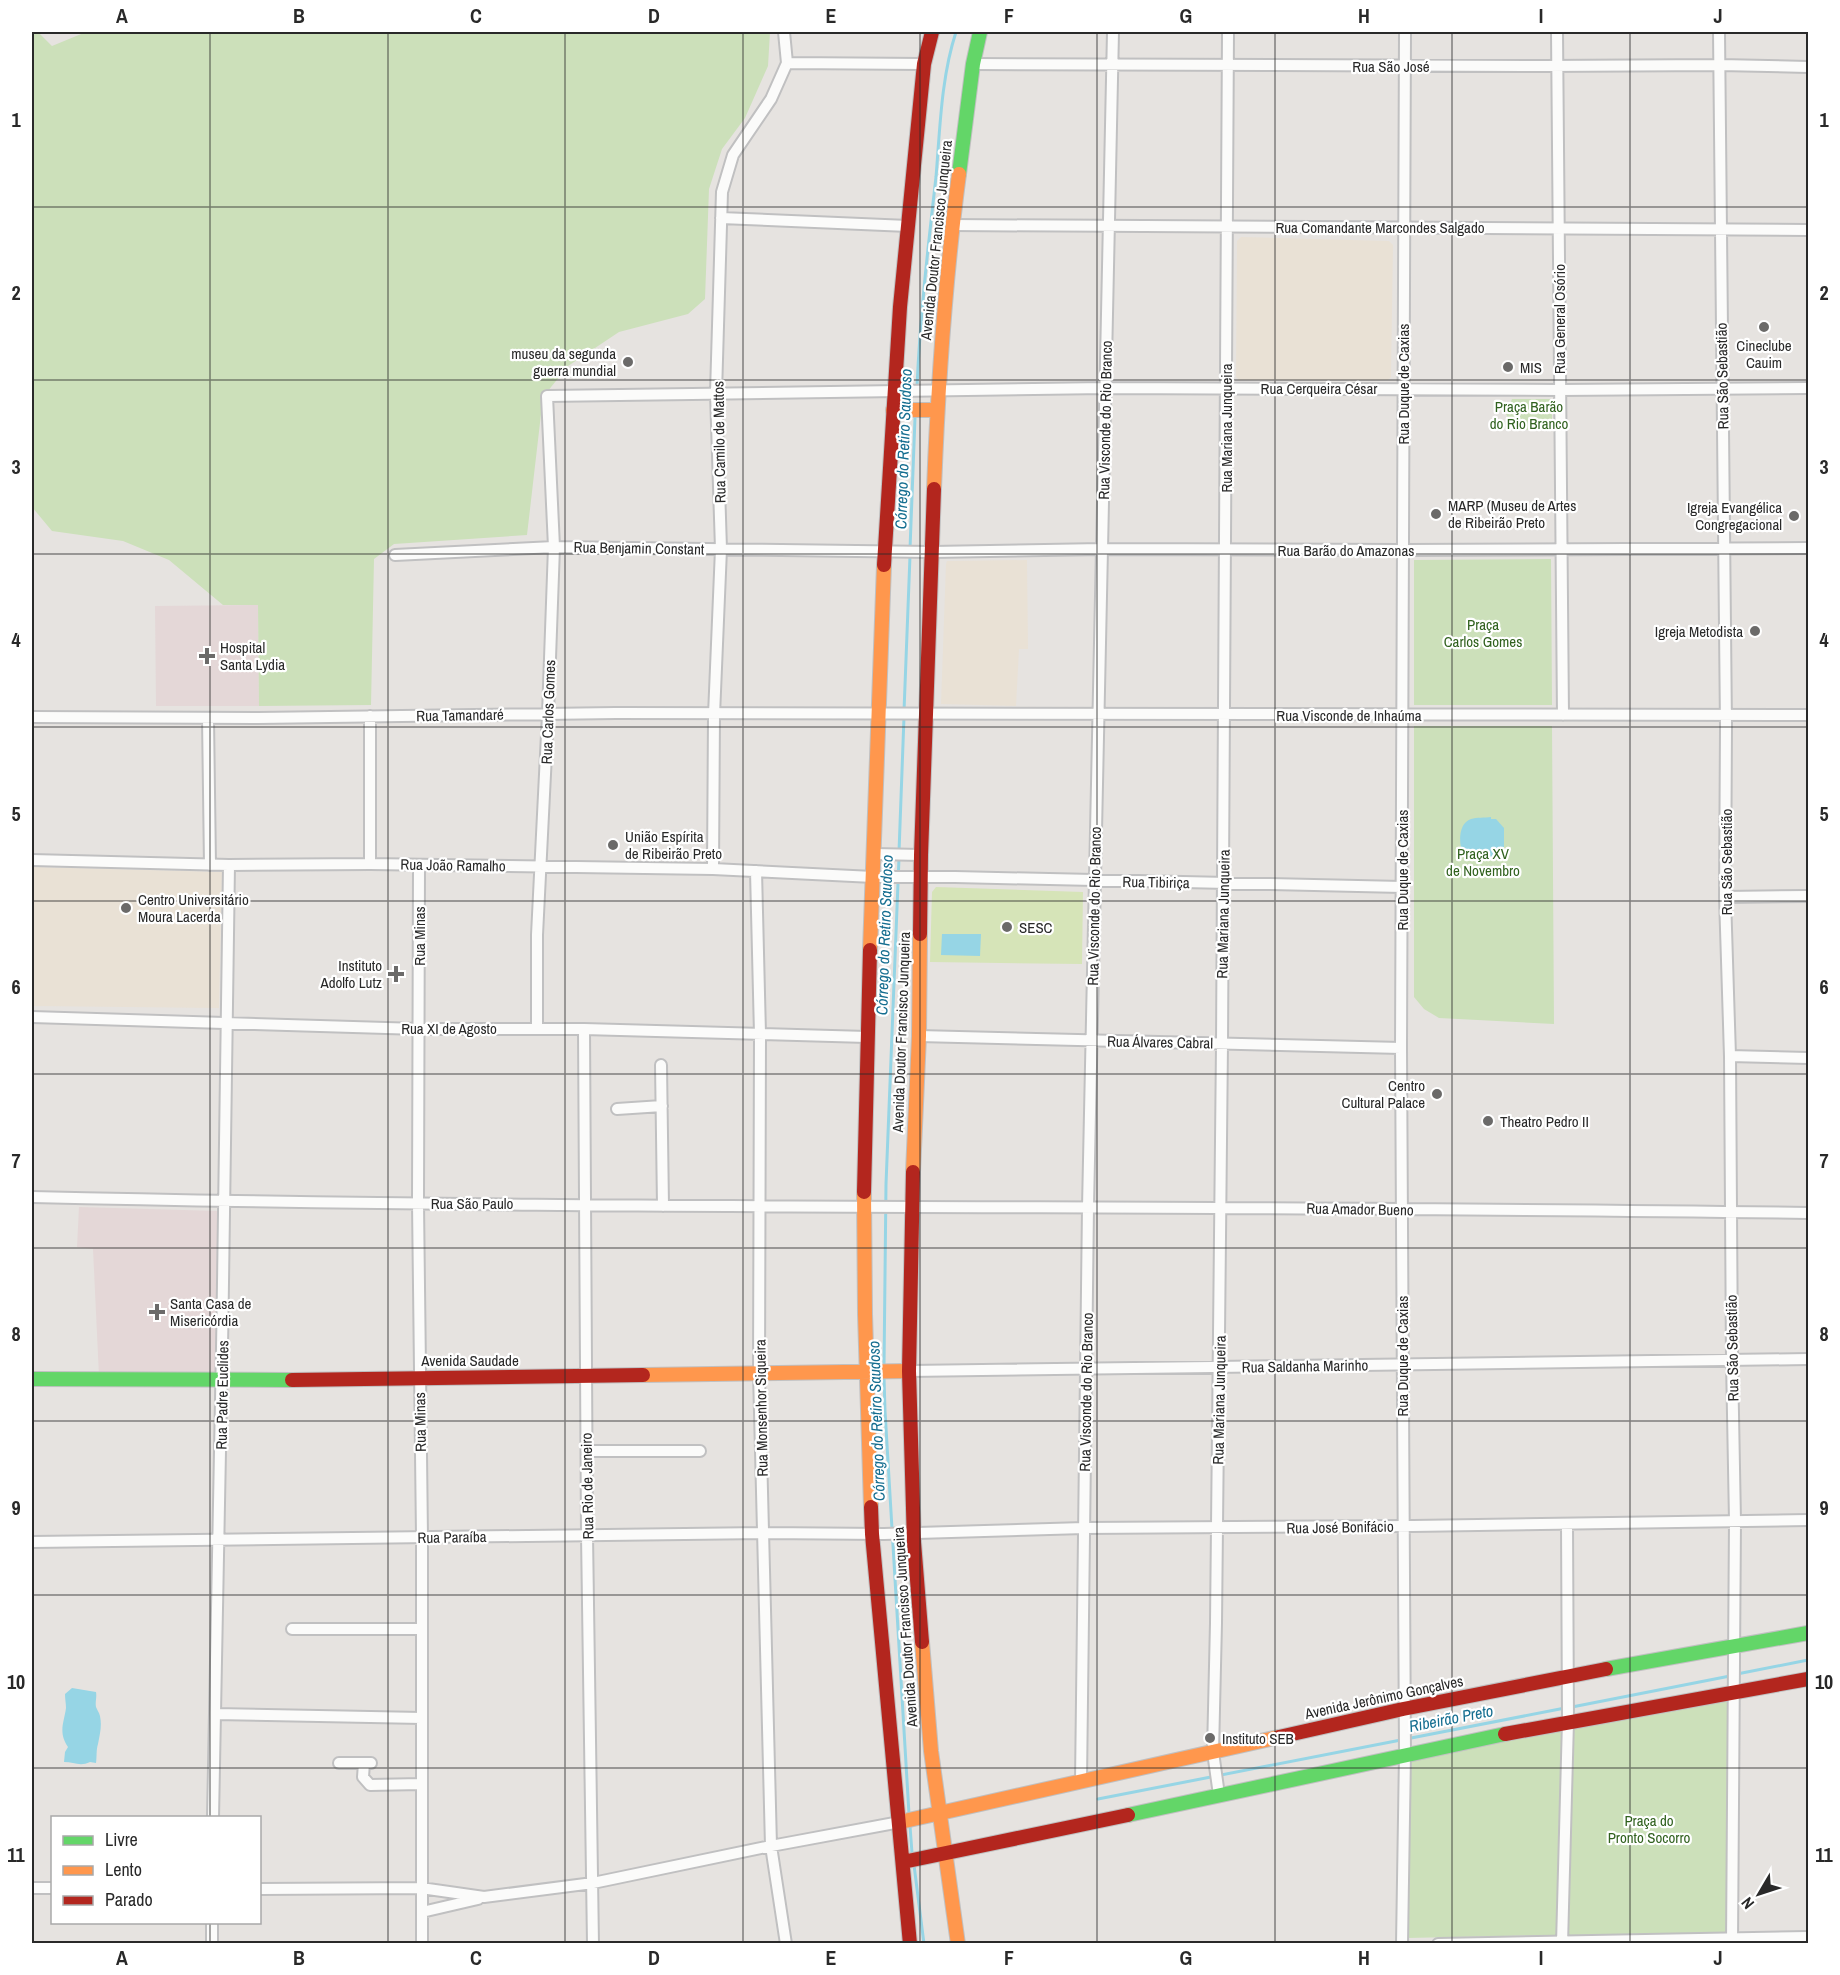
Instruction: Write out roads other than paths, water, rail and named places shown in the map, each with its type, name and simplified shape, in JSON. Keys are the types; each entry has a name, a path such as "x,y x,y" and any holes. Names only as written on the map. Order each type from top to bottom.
{"main road":[{"name":"Avenida Doutor Francisco Junqueira","path":"910,1944 904,1821 878,1534 871,1371 867,1037 878,877 890,551 908,226 924,64 932,32"},
{"name":"Avenida Doutor Francisco Junqueira","path":"958,1944 941,1855 936,1814 932,1751 909,1534 904,1371 905,1208 919,1036 915,877 934,390 952,225 973,64 980,32"},
{"path":"897,410 933,410"},
{"name":"Avenida Saudade","path":"32,1379 222,1381 904,1371"},
{"name":"Avenida Jerônimo Gonçalves","path":"904,1821 1081,1781 1213,1757 1403,1714 1567,1681 1734,1652 1809,1633"},
{"path":"907,1861 1404,1749 1568,1715 1735,1687 1809,1679"}],"street":[{"name":"Rua Camilo de Mattos","path":"713,869 714,715 721,549 716,393 722,192 733,155 771,99 787,63 784,32"},
{"name":"Rua Visconde do Rio Branco","path":"1081,1781 1088,1207 1113,32"},
{"name":"Rua Mariana Junqueira","path":"1218,1791 1213,1757 1225,715 1228,32"},
{"name":"Rua Duque de Caxias","path":"1402,1944 1404,1749 1401,1048 1405,32"},
{"name":"Rua General Osório","path":"1557,32 1563,715"},
{"name":"Rua São Sebastião","path":"1719,32 1726,715 1725,897 1730,1056 1735,1521 1732,1941"},
{"path":"787,63 924,64"},
{"name":"Rua São José","path":"973,64 1809,67"},
{"path":"721,218 908,226"},
{"name":"Rua Comandante Marcondes Salgado","path":"952,225 1809,230"},
{"name":"Rua Cerqueira César","path":"547,396 1105,388 1560,390 1809,388"},
{"name":"Rua Carlos Gomes","path":"537,1028 537,934 554,547 547,396"},
{"name":"Rua Benjamin Constant","path":"395,555 554,547 890,551"},
{"name":"Rua Barão do Amazonas","path":"890,551 1809,548"},
{"name":"Rua Tamandaré","path":"32,717 208,718 884,713"},
{"name":"Rua Visconde de Inhaúma","path":"884,713 922,715 1809,715"},
{"path":"370,716 370,864"},
{"path":"208,718 210,865"},
{"path":"879,854 916,855"},
{"name":"Rua João Ramalho","path":"32,860 210,865 370,864 713,869 878,877"},
{"name":"Rua Padre Euclides","path":"213,1816 229,865"},
{"name":"Rua Minas","path":"419,865 418,1203 422,1537 422,1944"},
{"name":"Rua Monsenhor Siqueira","path":"756,871 760,1034 759,1373 771,1846 786,1944"},
{"name":"Rua Tibiriça","path":"878,877 1402,887"},
{"path":"1725,897 1809,896"},
{"name":"Rua XI de Agosto","path":"32,1017 419,1029 537,1028 867,1037"},
{"name":"Rua Rio de Janeiro","path":"584,1029 593,1944"},
{"name":"Rua Álvares Cabral","path":"919,1036 1401,1048"},
{"path":"1730,1056 1809,1058"},
{"path":"662,1065 663,1206"},
{"path":"617,1109 662,1106"},
{"name":"Rua São Paulo","path":"32,1197 905,1208"},
{"name":"Rua Amador Bueno","path":"905,1208 1220,1207 1809,1213"},
{"name":"Rua Saldanha Marinho","path":"904,1371 1809,1359"},
{"path":"587,1451 700,1451"},
{"name":"Rua José Bonifácio","path":"878,1534 1084,1528 1809,1520"},
{"path":"1562,1943 1568,1715 1567,1524"},
{"name":"Rua Paraíba","path":"32,1542 763,1533 878,1534"},
{"path":"292,1629 422,1629"},
{"path":"215,1714 422,1718"},
{"path":"339,1762 367,1763 363,1777 370,1785 421,1784"},
{"path":"422,1912 484,1897 593,1883 904,1821"},
{"path":"32,1888 51,1888"},
{"path":"261,1889 421,1888 484,1897"},
{"path":"212,1924 212,1944"},
{"path":"1438,1944 1732,1941 1809,1937"}],"water":[{"path":"1491,817 1504,828 1502,852 1483,861 1467,858 1461,846 1461,830 1471,819"},
{"path":"942,934 981,934 980,956 941,955"},
{"path":"72,1688 96,1692 96,1707 101,1723 96,1763 64,1762 68,1747 62,1732 66,1708 65,1694"}],"waterway":[{"name":"Córrego do Retiro Saudoso","path":"917,387 922,308 942,104 947,67 956,32"},
{"name":"Córrego do Retiro Saudoso","path":"910,549 915,418"},
{"name":"Córrego do Retiro Saudoso","path":"904,711 910,556"},
{"name":"Córrego do Retiro Saudoso","path":"899,852 904,717"},
{"name":"Córrego do Retiro Saudoso","path":"884,1367 886,1184 899,858"},
{"name":"Córrego do Retiro Saudoso","path":"884,1377 909,1814"},
{"name":"Ribeirão Preto","path":"1737,1674 1808,1660"},
{"name":"Ribeirão Preto","path":"1572,1707 1730,1676"},
{"name":"Ribeirão Preto","path":"1098,1799 1565,1708"},
{"name":"Córrego do Retiro Saudoso","path":"910,1826 912,1853"},
{"path":"914,1865 924,1944"}],"place":[{"name":"Cineclube Cauim","path":"1764,327"},
{"name":"museu da segunda guerra mundial","path":"628,362"},
{"name":"MIS","path":"1508,367"},
{"name":"MARP (Museu de Artes de Ribeirão Preto","path":"1436,514"},
{"name":"Igreja Evangélica Congregacional","path":"1794,516"},
{"name":"Igreja Metodista","path":"1755,631"},
{"name":"Hospital Santa Lydia","path":"207,656"},
{"name":"União Espírita de Ribeirão Preto","path":"613,845"},
{"name":"Centro Universitário Moura Lacerda","path":"126,908"},
{"name":"SESC","path":"1007,927"},
{"name":"Instituto Adolfo Lutz","path":"396,974"},
{"name":"Centro Cultural Palace","path":"1437,1094"},
{"name":"Theatro Pedro II","path":"1488,1121"},
{"name":"Santa Casa de Misericórdia","path":"157,1312"},
{"name":"Instituto SEB","path":"1210,1738"}],"park label":[{"name":"Praça Barão do Rio Branco","path":"1529,414"},
{"name":"Praça Carlos Gomes","path":"1483,632"},
{"name":"Praça XV de Novembro","path":"1483,862"},
{"name":"Praça do Pronto Socorro","path":"1649,1828"}]}
